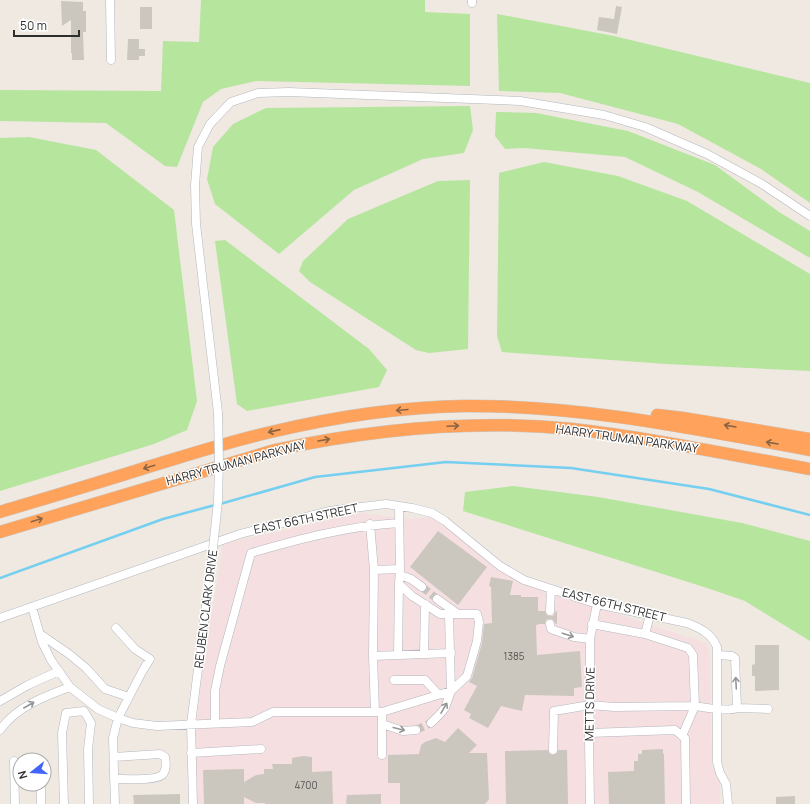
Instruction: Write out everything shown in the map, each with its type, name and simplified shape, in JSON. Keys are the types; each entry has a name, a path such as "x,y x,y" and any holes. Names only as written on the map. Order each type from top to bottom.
{"highway":[{"name":"HARRY TRUMAN PARKWAY","path":"0,512 271,432 304,425 400,410 463,406 525,407 572,410 619,416 810,450"},
{"path":"525,407 619,411 683,418 810,439"},
{"name":"HARRY TRUMAN PARKWAY","path":"0,532 275,450 335,438 402,429 471,425 571,429 616,435 810,469"},
{"path":"732,455 810,477"}],"street":[{"path":"110,0 110,60"},
{"name":"REUBEN CLARK DRIVE","path":"192,804 191,724 199,672 211,567 218,501 219,464 218,413 196,224 195,185 198,147 210,124 231,102 258,93 303,93 520,101 604,115 645,127 707,154 762,184 810,216"},
{"name":"EAST 66TH STREET","path":"0,618 240,534 329,512 386,504 432,513 445,520 500,566 524,580 597,604 687,623 708,633 716,644 718,656 717,762 720,773 726,784 728,804"},
{"path":"398,655 400,572 398,522 399,506"},
{"path":"215,723 215,691 219,672 251,553 303,538 370,524 398,522"},
{"path":"370,524 374,570 373,656 378,712 382,724 382,755"},
{"path":"374,570 400,572 422,587"},
{"path":"32,607 42,642 51,660 70,687 98,709 133,723 157,726 252,722 273,712 378,712 451,691 467,676 477,641 479,622 477,614 440,614 412,596 399,584"},
{"path":"550,611 551,589"},
{"path":"437,599 454,614"},
{"path":"424,654 425,604"},
{"name":"METTS DRIVE","path":"590,804 590,639 597,604"},
{"path":"431,723 444,708 451,691 451,653 454,614"},
{"path":"644,634 650,615"},
{"path":"550,624 551,629 574,637 590,639"},
{"path":"592,624 644,634 688,648 693,655 695,706 682,736"},
{"path":"115,804 113,738 118,718 150,659 136,649 116,628"},
{"path":"40,634 86,668 105,689 129,697"},
{"path":"373,656 451,653"},
{"path":"718,656 732,656 734,658 737,708"},
{"path":"0,701 28,685 59,672"},
{"path":"394,680 425,680 438,694"},
{"path":"0,730 4,724 17,712 44,697 70,687"},
{"path":"552,750 554,711 590,706 695,706 717,709 768,709"},
{"path":"64,804 62,733 66,713 84,711 91,723 88,749 89,804"},
{"path":"382,724 403,731 416,730"},
{"path":"589,733 674,730 685,738 686,804"},
{"path":"192,753 261,749"},
{"path":"114,756 160,754 165,757 167,764 161,776 154,778 114,779"},
{"path":"14,792 14,804"},
{"path":"41,792 41,804"}],"shaded area":[{"path":"360,513 409,519 429,517 439,520 520,583 707,643 710,658 712,767 720,780 720,804 197,804 195,735 205,645 216,591 223,544"}],"green space":[{"path":"201,0 425,0 425,12 470,14 470,86 256,81 221,89 203,102 177,167 165,166 106,123 0,121 0,90 161,91 163,41 199,42"},
{"path":"497,14 614,36 810,83 810,203 761,169 678,124 560,93 499,91"},
{"path":"470,106 473,130 464,153 423,159 354,190 279,254 215,204 207,179 213,147 233,124 266,108"},
{"path":"496,112 536,113 628,131 715,165 779,212 810,231 810,258 698,192 625,157 524,148 505,149 495,136"},
{"path":"29,137 96,150 174,210 197,401 187,430 154,444 0,491 0,138"},
{"path":"544,162 618,176 687,201 810,274 810,371 666,364 502,352 497,336 499,173"},
{"path":"470,180 468,349 429,353 416,350 310,282 299,271 303,261 348,219 438,181"},
{"path":"225,240 369,349 387,370 379,387 247,411 237,404 215,241"},
{"path":"513,486 598,497 742,523 810,541 810,641 745,601 463,511 465,492"}],"building":[{"path":"61,1 83,2 83,11 86,11 86,32 83,32 84,60 72,60 71,20 62,26"},
{"path":"616,6 622,7 617,34 597,30 599,17 614,19"},
{"path":"140,7 152,7 152,29 140,29"},
{"path":"128,39 139,39 139,49 145,49 145,56 139,56 139,60 127,60"},
{"path":"438,531 487,567 458,605 410,567"},
{"path":"491,577 513,581 510,595 521,595 521,597 538,597 538,611 545,611 547,615 553,616 557,611 557,624 552,619 549,619 546,620 545,624 536,625 537,655 580,651 582,687 574,688 574,696 525,695 522,711 501,706 488,728 469,718 471,714 464,710 477,686 469,682 472,678 482,643 484,624 492,623 491,587 489,586"},
{"path":"755,645 779,645 779,690 755,691 755,676 752,676 752,665 755,664"},
{"path":"458,728 477,745 469,753 487,753 489,799 485,804 400,804 400,783 388,783 388,755 419,754 421,745 425,742 436,738 445,742"},
{"path":"663,749 665,804 609,804 608,772 634,771 634,761 638,761 638,754 642,754 642,750"},
{"path":"548,750 550,754 553,755 557,753 558,750 567,750 568,804 506,804 505,751"},
{"path":"303,756 312,757 312,772 332,771 333,804 265,804 256,803 244,797 244,804 204,804 203,770 244,769 244,782 256,775 264,774 264,769 273,769 272,764 292,764 292,758"},
{"path":"180,794 180,804 134,804 133,795"},
{"path":"381,794 381,804 346,804 347,795"},
{"path":"795,796 795,804 776,804 776,797"}],"waterway":[{"path":"220,504 315,477 446,462 571,468 709,489 810,515"},
{"path":"0,578 163,519 215,505"}],"tunnel":[{"path":"422,587 437,599"},
{"path":"416,730 431,723"}]}
